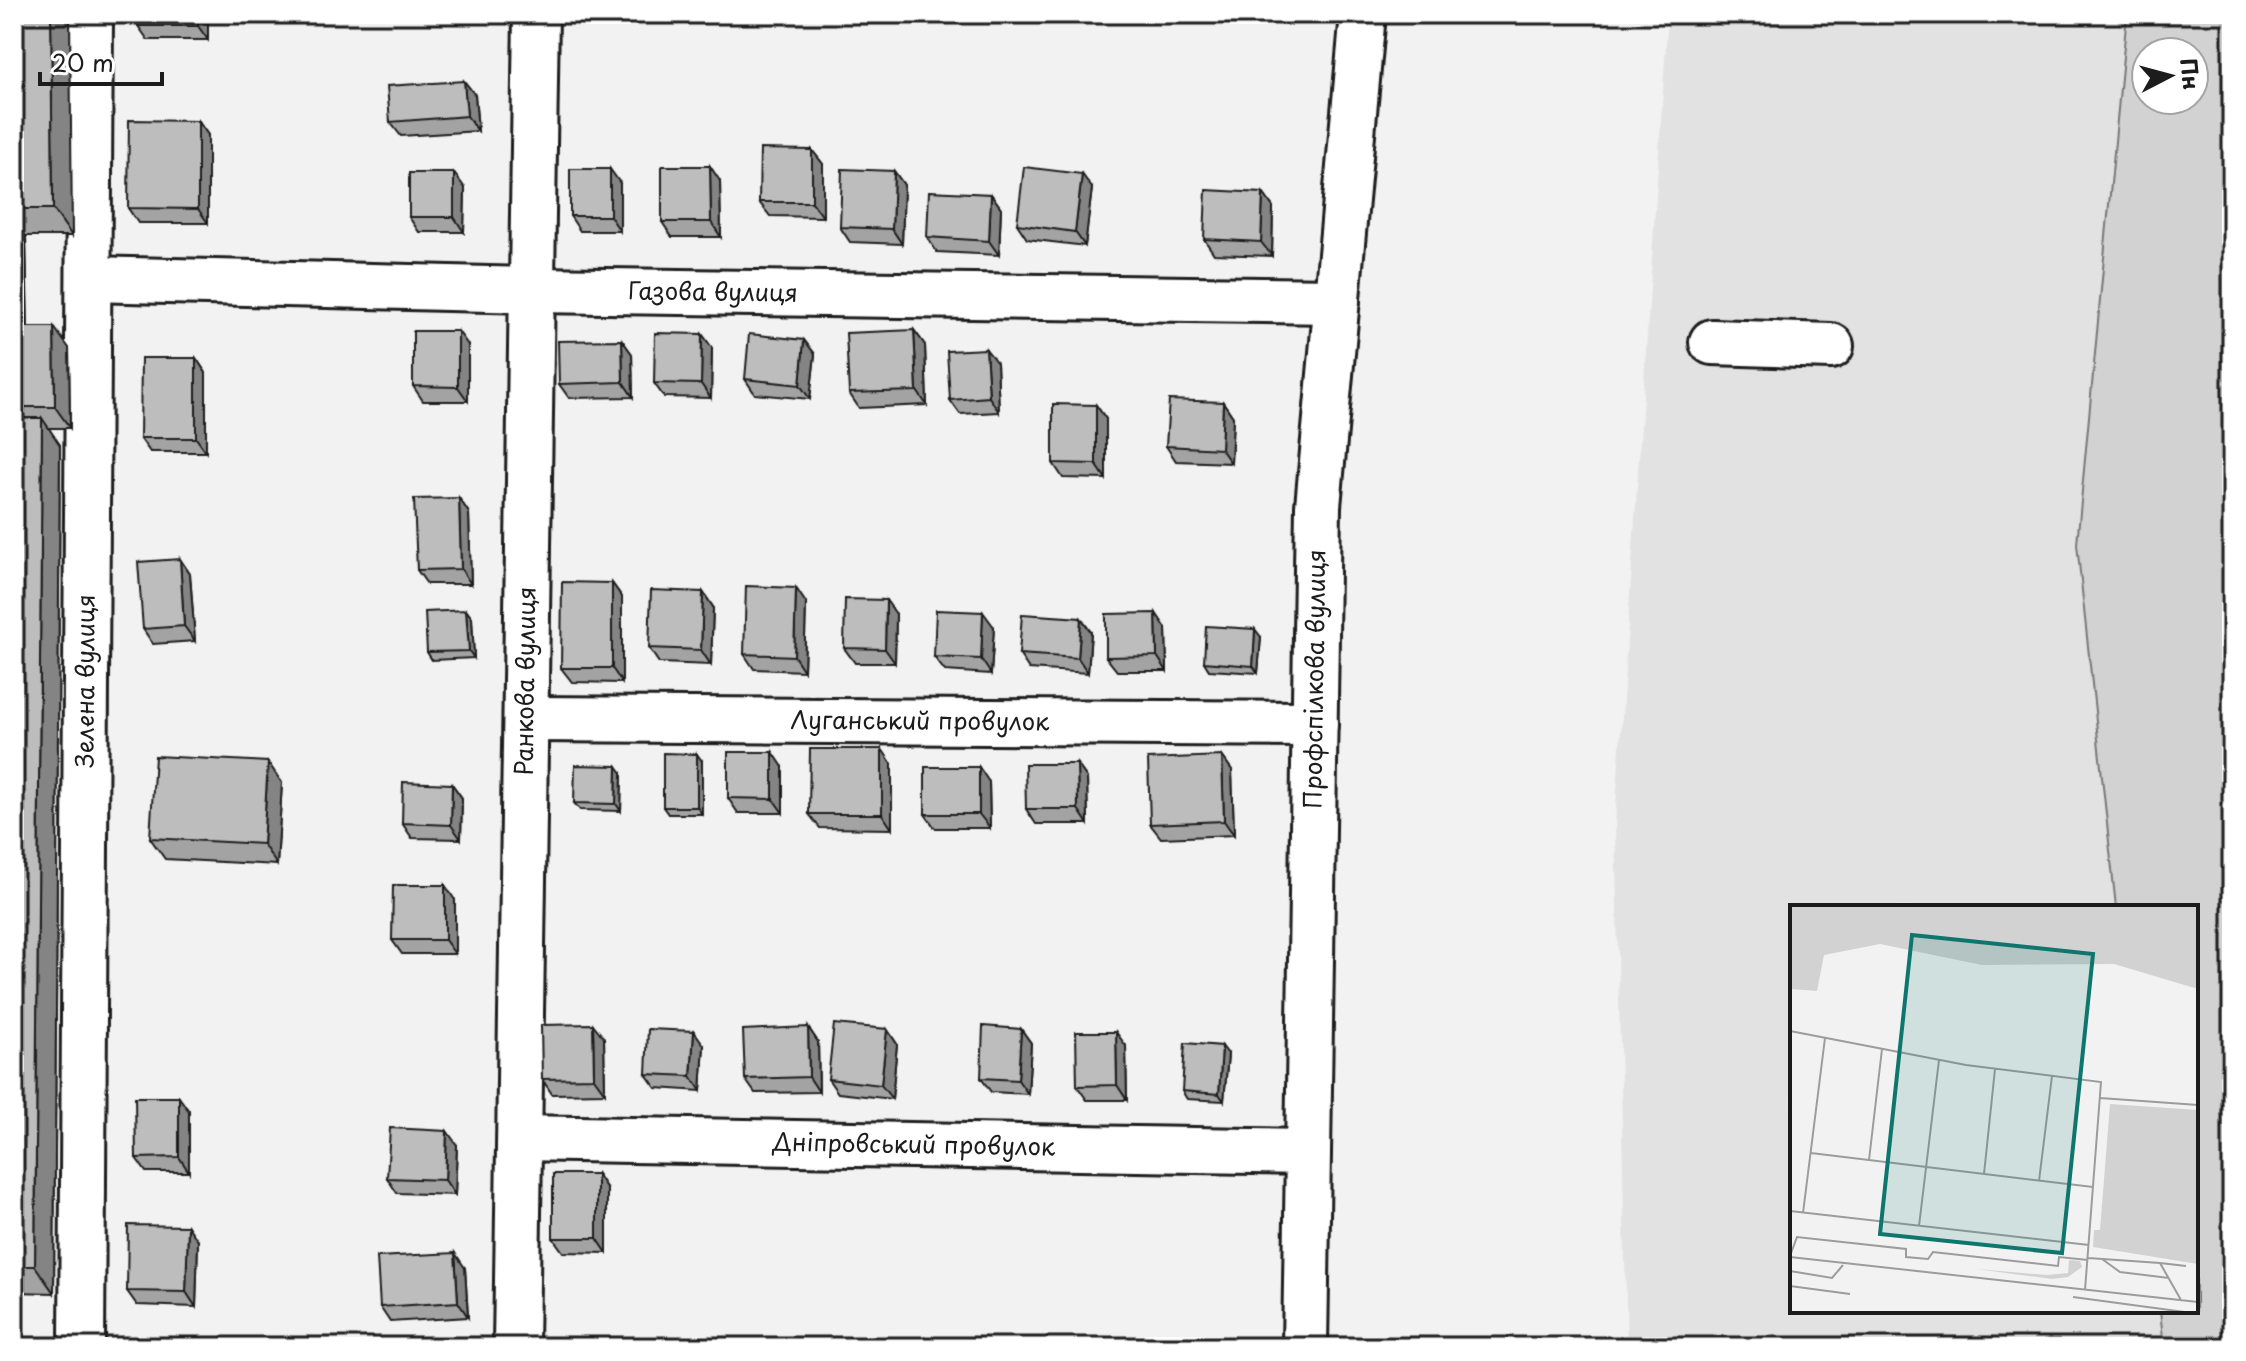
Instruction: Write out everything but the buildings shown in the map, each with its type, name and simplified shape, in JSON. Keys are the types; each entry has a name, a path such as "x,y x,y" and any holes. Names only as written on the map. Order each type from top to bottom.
{"street":[{"name":"Зелена вулиця","path":"82,1347 90,14"},
{"name":"Ранкова вулиця","path":"516,1347 536,14"},
{"name":"Профспілкова вулиця","path":"1305,1347 1318,506 1363,14"},
{"name":"Газова вулиця","path":"89,279 532,290 1337,301"},
{"path":"1712,342 1831,346"},
{"name":"Луганський провулок","path":"526,719 1315,724"},
{"name":"Дніпровський провулок","path":"520,1138 1308,1152"}],"shaded area":[{"path":"1668,14 2127,14 2077,544 2116,905 1790,905 1790,1313 2160,1313 2164,1347 1627,1347 1615,823"},
{"path":"2127,14 2232,14 2232,1347 2164,1347 2160,1313 2198,1313 2198,905 2116,905 2077,544"}]}
